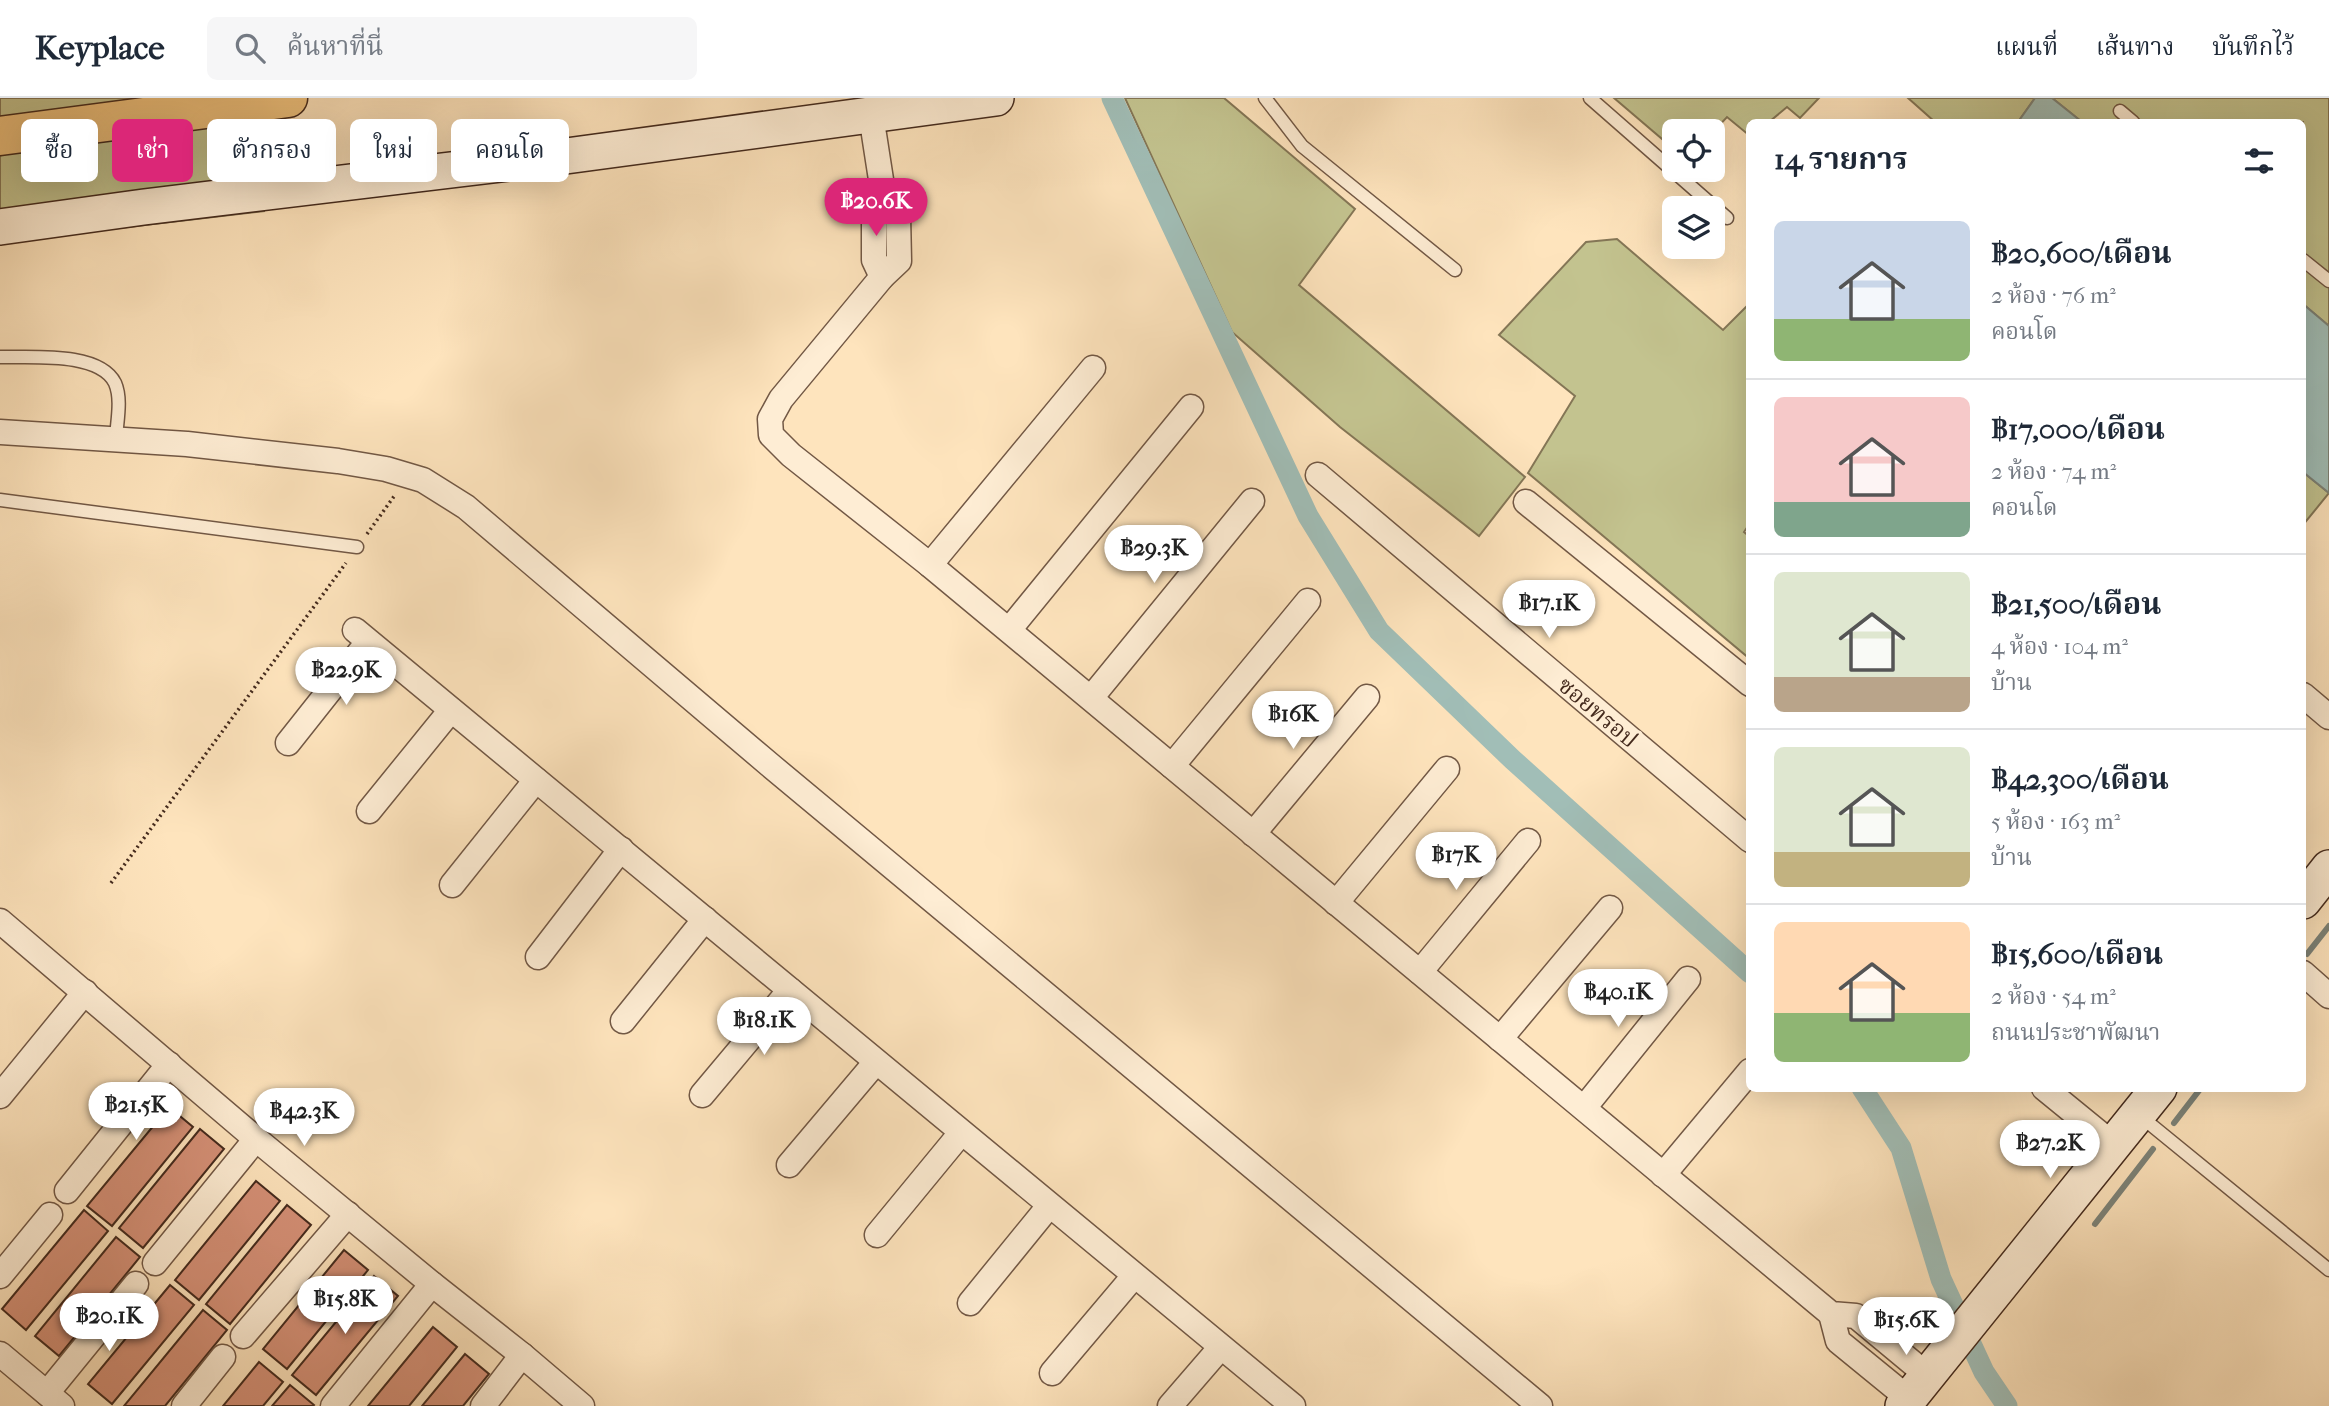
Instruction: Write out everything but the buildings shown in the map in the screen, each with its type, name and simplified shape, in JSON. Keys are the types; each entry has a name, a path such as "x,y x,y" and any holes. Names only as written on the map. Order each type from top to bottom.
{"highway":[{"path":"0,136 288,98"}],"main road":[{"path":"0,227 996,98"},
{"path":"2306,897 2329,869"},
{"path":"1913,1393 2149,1102"}],"street":[{"path":"871,115 884,199 874,214 874,260 882,277 781,399 770,419 771,435 791,455 1009,630 1831,1314 1856,1316 1913,1393"},
{"path":"930,565 1093,368"},
{"path":"1009,630 1191,407"},
{"path":"0,432 116,438 338,461 386,469 423,480 466,507 769,765 1539,1406"},
{"name":"ซอยทรอป","path":"1318,475 1746,837"},
{"path":"1091,698 1252,501"},
{"path":"1526,502 1746,681"},
{"path":"1172,766 1308,601"},
{"path":"288,743 362,636 1293,1406"},
{"path":"1253,834 1367,697"},
{"path":"2306,698 2329,717"},
{"path":"369,811 451,709"},
{"path":"1336,903 1447,769"},
{"path":"452,885 536,780"},
{"path":"1420,972 1528,841"},
{"path":"538,957 621,849"},
{"path":"1500,1039 1609,908"},
{"path":"624,1021 705,919"},
{"path":"0,921 256,1139 582,1406"},
{"path":"2306,976 2329,996"},
{"path":"1584,1108 1688,979"},
{"path":"702,1096 790,990"},
{"path":"0,1096 85,992"},
{"path":"789,1165 876,1062"},
{"path":"67,1191 169,1064"},
{"path":"1663,1175 1746,1076"},
{"path":"2049,1092 2115,1146"},
{"path":"877,1235 961,1133"},
{"path":"155,1263 256,1139"},
{"path":"970,1303 1049,1206"},
{"path":"243,1336 348,1214"},
{"path":"0,1276 50,1215"},
{"path":"1052,1373 1134,1276"},
{"path":"0,1354 55,1399 136,1284"},
{"path":"333,1406 432,1284"},
{"path":"1170,1406 1221,1348"},
{"path":"482,1406 522,1355"},
{"path":"184,1406 223,1357"}],"lane":[{"path":"1265,98 1302,146 1455,270"},
{"path":"1590,98 1727,218"},
{"path":"2120,111 2129,119"},
{"path":"2306,262 2329,281"},
{"path":"0,357 70,359 93,364 114,383 119,401 116,438"},
{"path":"0,499 357,547"},
{"path":"2149,1102 2329,1270"}],"path":[{"path":"111,883 409,476"}],"green space":[{"path":"0,98 252,98 254,119 207,119 207,182 261,182 264,211 0,242"},
{"path":"1125,98 1224,98 1355,209 1299,285 1525,477 1479,536 1340,427 1232,332"},
{"path":"1614,98 1819,98 1800,118 1787,107 1773,119 1746,119 1746,133 1727,117 1662,119 1662,139"},
{"path":"1908,98 2035,98 2020,119 1932,119"},
{"path":"2052,98 2329,98 2329,326 2306,307 2306,119 2078,119"},
{"path":"1617,239 1723,330 1746,307 1746,656 1528,473 1575,396 1499,335 1586,242"},
{"path":"2306,474 2329,493 2306,521"}],"water":[{"path":"2035,98 2052,98 2078,119 2020,119"},
{"path":"2306,307 2329,326 2329,493 2306,474"}],"waterway":[{"path":"1112,98 1308,516 1379,631 1513,760 1746,969"},
{"path":"2307,954 2329,926"},
{"path":"1865,1092 1901,1148 1941,1279 1984,1372 2007,1406"},
{"path":"2174,1123 2198,1092"},
{"path":"2095,1224 2153,1149"}]}
